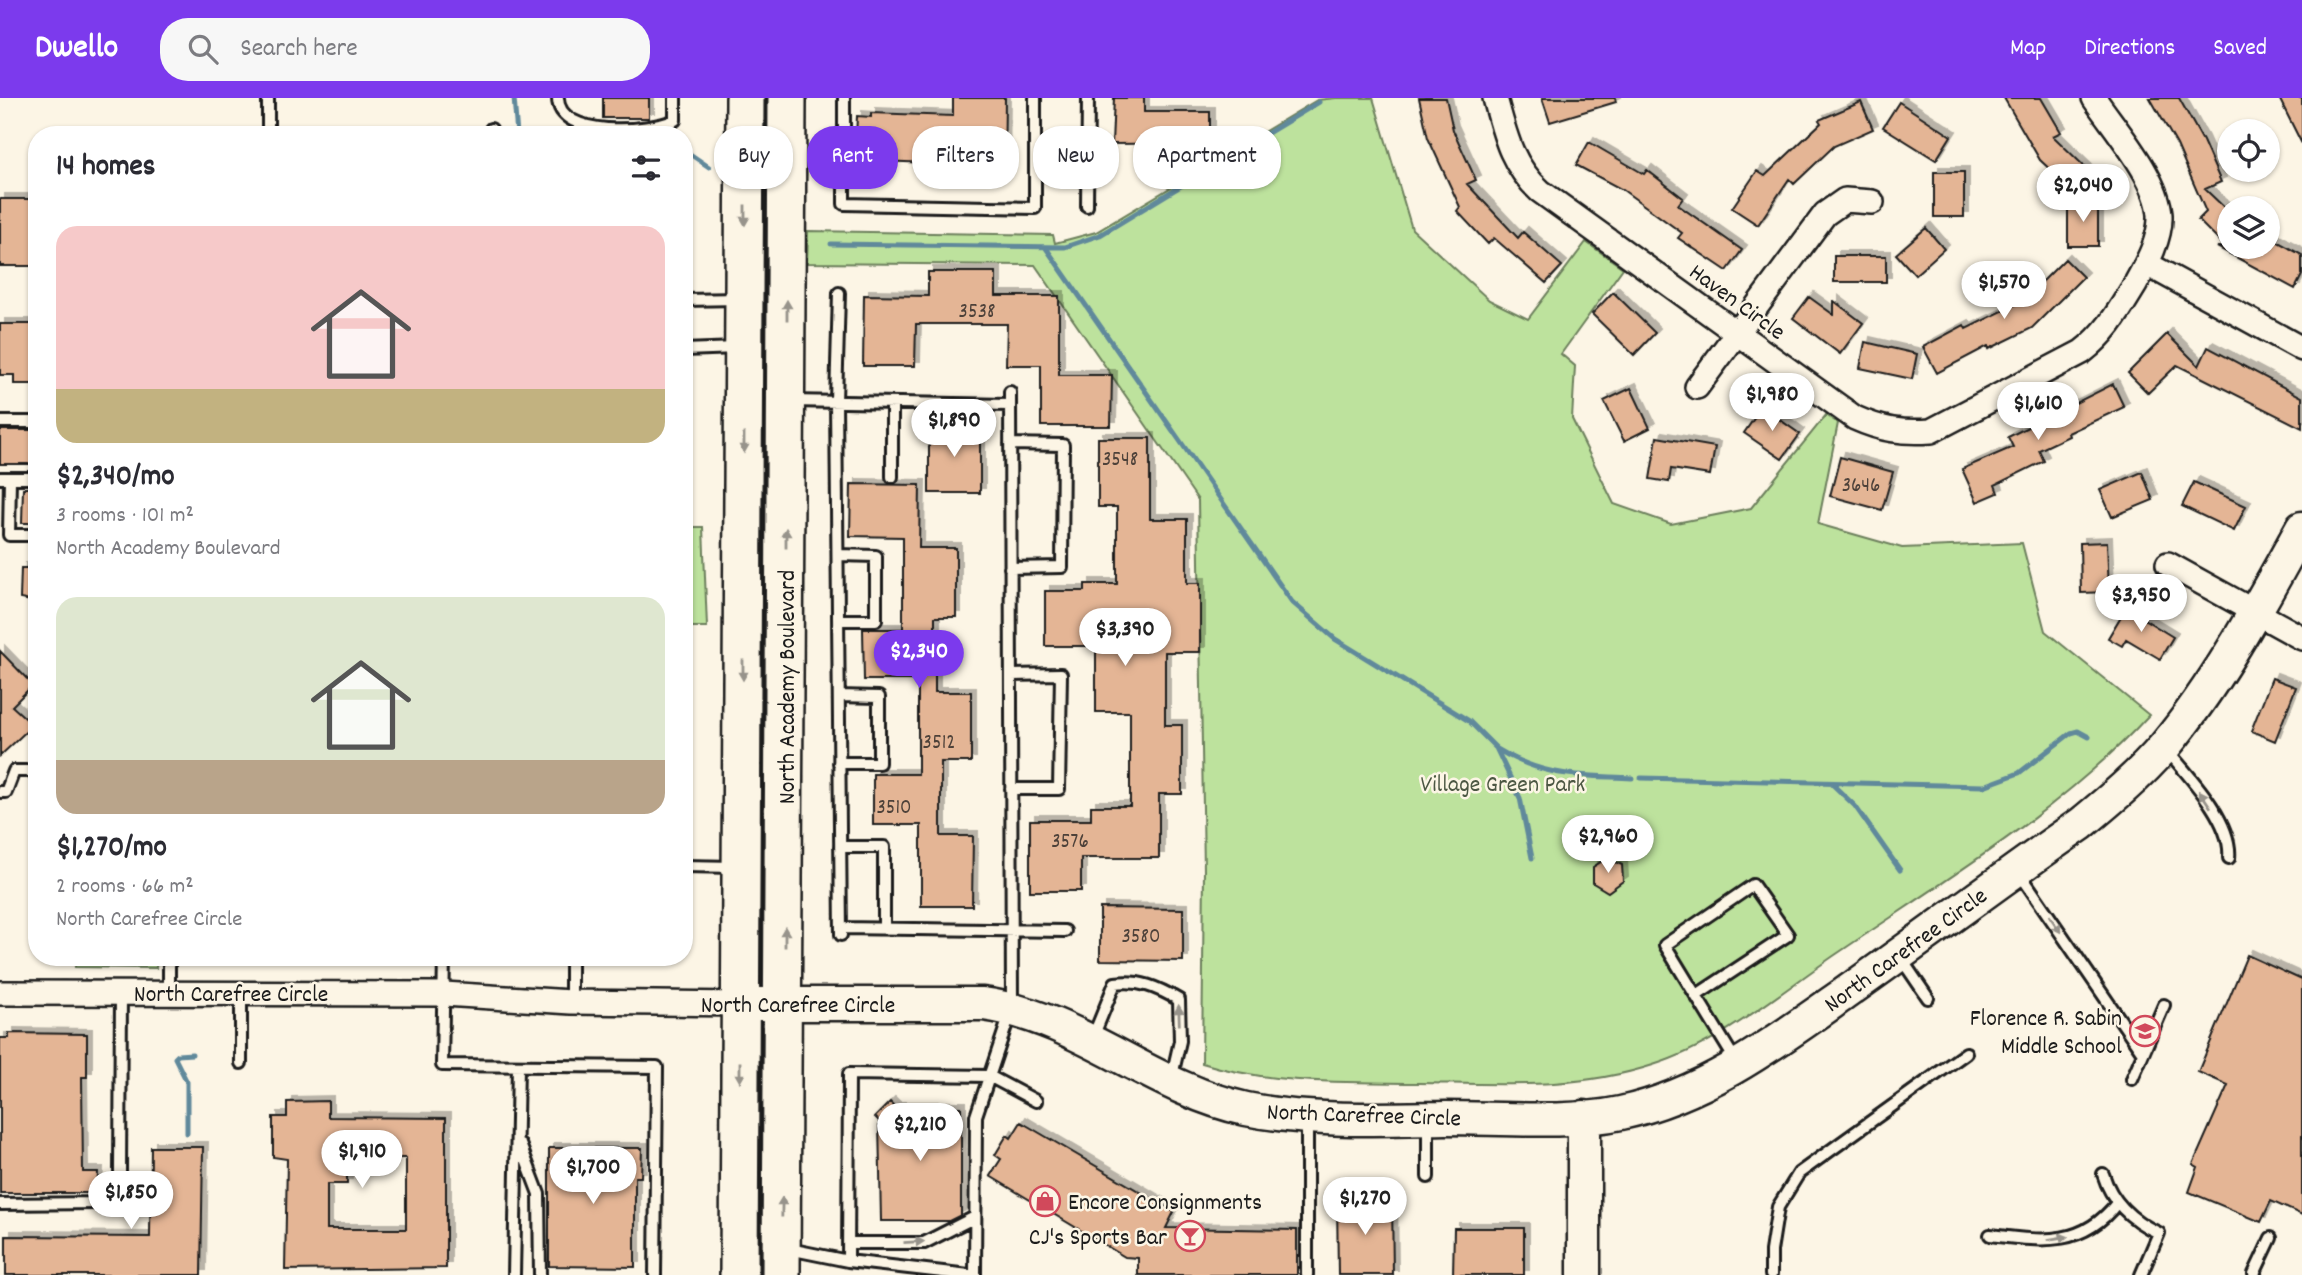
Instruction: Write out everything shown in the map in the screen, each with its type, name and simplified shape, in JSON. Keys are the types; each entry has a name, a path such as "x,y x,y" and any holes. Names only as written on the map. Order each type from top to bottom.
{"highway":[{"name":"North Academy Boulevard","path":"739,1275 745,98"},
{"name":"North Academy Boulevard","path":"781,1261 787,98"}],"main road":[{"name":"North Carefree Circle","path":"741,1004 983,1004 1012,1008 1040,1017 1170,1082 1220,1103 1278,1114 1428,1118 1584,1117 1621,1113 1668,1098 1738,1065 1899,956 2104,804 2164,747 2255,612 2302,528"},
{"path":"1584,1117 1584,1275"}],"street":[{"name":"Haven Circle","path":"1494,98 1510,153 1522,174 1540,191 1855,418 1893,431 1931,431 2082,352 2101,338 2113,323 2147,264 2157,235 2160,214 2145,174 2094,98"},
{"path":"1697,387 1825,214 1845,200 1872,202"},
{"path":"2147,264 2302,349"},
{"path":"2168,564 2302,638"},
{"name":"North Carefree Circle","path":"0,993 444,994 571,1002 741,1004"}],"lane":[{"path":"268,98 268,126"},
{"path":"558,98 561,113 578,124 587,126"},
{"path":"662,126 675,120 675,98"},
{"path":"844,98 844,204 1035,208 1035,98"},
{"path":"1087,206 1088,98"},
{"path":"839,293 836,401 841,932 884,928 1065,931"},
{"path":"693,300 745,298"},
{"path":"693,350 745,347"},
{"path":"975,1275 976,1115 1012,1008 1010,392"},
{"path":"787,401 1009,405"},
{"path":"892,402 892,477"},
{"path":"0,422 28,422"},
{"path":"1010,444 1063,445 1062,567 1010,568"},
{"path":"28,478 5,478 9,535 28,535"},
{"path":"839,555 876,556 876,620 839,620"},
{"path":"1011,675 1060,674 1059,789 1011,789"},
{"path":"839,696 879,697 879,762 839,763"},
{"path":"2164,747 2191,779 2226,831 2229,858"},
{"path":"0,792 6,792 14,771 28,771"},
{"path":"840,847 884,847 884,928"},
{"path":"693,866 742,868"},
{"path":"2016,869 2143,1053"},
{"path":"1697,995 1788,935 1753,886 1665,945 1738,1065"},
{"path":"1899,956 1928,998"},
{"path":"169,966 169,994"},
{"path":"444,966 442,1065 657,1067 655,1275"},
{"path":"571,966 571,1002"},
{"path":"1091,1041 1115,983 1136,981 1162,990 1179,1000 1180,1041 1170,1082"},
{"path":"0,1204 98,1203 113,1197 120,1174 121,993"},
{"path":"241,1063 242,993"},
{"path":"2132,1079 2164,1005"},
{"path":"1771,1275 1771,1251 1778,1208 1799,1173 1966,1053"},
{"path":"514,1275 518,1066"},
{"path":"848,1261 849,1074 989,1076 1036,1101"},
{"path":"1307,1115 1307,1275"},
{"path":"1428,1118 1428,1177"},
{"path":"518,1138 539,1194 540,1275"},
{"path":"2103,1174 2117,1203 2132,1218 2159,1233 2141,1275"},
{"path":"1990,1235 2063,1239 2095,1226 2117,1203"},
{"path":"848,1243 924,1243 975,1217"},
{"path":"2254,1274 2271,1238"},
{"path":"781,1261 848,1261 966,1275"}],"green space":[{"name":"Village Green Park","path":"1373,98 1412,229 1489,300 1528,319 1586,242 1623,268 1561,354 1575,366 1572,419 1614,504 1671,524 1751,508 1826,415 1838,423 1818,524 1902,548 2022,543 2045,631 2149,715 2078,783 1999,844 1748,1017 1678,1056 1595,1079 1537,1084 1310,1081 1256,1075 1202,1063 1204,871 1198,500 1035,265 807,263 808,231 1053,235 1055,243 1096,232 1168,189 1281,189 1281,126 1273,126 1317,100"},
{"path":"693,527 703,527 707,627 693,627"},
{"path":"75,966 156,966 156,968"}],"building":[{"path":"603,98 649,98 649,118 603,118"},
{"path":"953,98 1005,98 1005,126 912,126 912,162 898,162 898,126 857,126 857,116 871,117 871,113 953,116"},
{"path":"1114,98 1144,98 1144,112 1210,112 1210,126 1133,126 1133,144 1119,144 1119,126 1113,126"},
{"path":"1419,98 1446,98 1453,130 1476,180 1467,184 1518,238 1523,232 1562,266 1546,283 1494,238 1488,244 1457,211 1460,207 1428,138"},
{"path":"1542,98 1615,98 1616,102 1550,122"},
{"path":"2004,98 2041,98 2061,132 2053,136 2087,169 2059,197 2045,183 2054,173 2040,160"},
{"path":"2150,98 2179,98 2203,141 2217,173 2217,182 2221,182 2205,189 2217,201 2217,239 2198,220 2206,212 2177,145"},
{"path":"2279,98 2302,98 2302,144"},
{"path":"1861,102 1873,129 1834,146 1794,184 1789,179 1758,225 1732,208 1757,171 1765,176 1821,123 1819,120"},
{"path":"1899,102 1951,136 1936,160 1883,127"},
{"path":"1589,142 1644,174 1647,170 1683,198 1678,205 1742,250 1727,271 1678,238 1682,233 1623,190 1576,165"},
{"path":"1934,172 1964,172 1964,217 1934,217"},
{"path":"0,199 28,199 28,266 0,266"},
{"path":"2068,202 2098,202 2098,246 2068,246"},
{"path":"1926,228 1944,249 1915,275 1896,254"},
{"path":"2280,243 2302,255 2302,275 2295,289 2239,259 2280,259"},
{"path":"1834,256 1886,256 1886,282 1834,282"},
{"path":"2065,259 2083,277 2032,328 1989,349 1988,346 1937,373 1923,347 1964,325 1966,329 2023,301"},
{"path":"928,272 996,272 996,296 1059,296 1059,375 1112,375 1111,426 1041,426 1041,365 1006,365 1007,324 916,324 915,366 863,366 864,295 928,296"},
{"path":"1613,292 1655,333 1634,355 1592,314"},
{"path":"1809,297 1834,315 1834,301 1863,323 1840,354 1793,318"},
{"path":"0,324 28,324 28,384 14,384 14,375 0,375"},
{"path":"2167,334 2199,366 2208,347 2302,397 2302,428 2177,365 2148,393 2128,373"},
{"path":"1865,342 1917,354 1912,379 1860,368"},
{"path":"2113,384 2124,407 2039,450 2044,461 1995,485 1998,493 1977,502 1962,469 2013,447 2008,437"},
{"path":"1631,388 1650,428 1624,441 1604,401"},
{"path":"1762,407 1800,434 1782,459 1744,433"},
{"path":"929,424 980,424 980,493 929,493"},
{"path":"0,430 28,430 28,464 0,464"},
{"path":"1657,437 1715,447 1710,475 1671,469 1669,482 1650,479"},
{"path":"1098,438 1150,438 1150,519 1187,519 1187,583 1200,583 1200,652 1165,652 1165,725 1182,725 1182,794 1159,794 1159,858 1081,858 1081,891 1030,891 1030,820 1091,820 1091,806 1130,806 1130,712 1096,712 1096,646 1045,646 1045,591 1085,591 1085,584 1117,584 1117,507 1098,507"},
{"path":"1840,457 1893,472 1882,510 1830,496"},
{"path":"2142,472 2153,500 2112,517 2100,490"},
{"path":"2194,482 2246,506 2234,531 2182,506"},
{"path":"851,484 920,485 919,548 956,548 956,617 935,617 935,692 971,692 971,762 941,762 941,836 973,836 972,906 921,906 921,825 873,825 873,774 918,774 918,680 864,680 863,629 903,629 903,537 850,536"},
{"path":"23,488 28,488 28,523 22,523"},
{"path":"2107,542 2109,592 2081,593 2080,543"},
{"path":"21,568 28,568 28,600 20,599"},
{"path":"2126,608 2173,637 2160,659 2126,639 2122,646 2108,638"},
{"path":"0,651 28,680 28,690 12,706 28,720 28,730 0,756"},
{"path":"2272,678 2296,687 2275,741 2251,731"},
{"path":"1607,858 1622,865 1623,881 1608,892 1593,883 1593,867"},
{"path":"1100,908 1183,909 1183,961 1100,960"},
{"path":"2247,955 2302,980 2302,1215 2271,1201 2261,1222 2189,1192 2198,1167 2193,1164 2228,1085 2198,1072"},
{"path":"9,1033 87,1034 87,1077 82,1077 83,1172 98,1172 97,1193 0,1193 0,1038 9,1038"},
{"path":"328,1101 328,1117 446,1118 446,1268 285,1270 287,1159 273,1157 273,1117 287,1117 287,1102","holes":["347,1158 406,1158 406,1229 327,1229 327,1184 347,1184"]},
{"path":"890,1102 895,1107 961,1107 961,1215 949,1221 881,1221 879,1121 875,1117"},
{"path":"1021,1122 1174,1212 1166,1228 1297,1230 1297,1275 1138,1275 1138,1258 1125,1257 990,1176 1001,1159 995,1155 1007,1135 1011,1138"},
{"path":"151,1147 203,1147 201,1275 6,1275 6,1236 150,1237"},
{"path":"549,1148 642,1148 641,1177 635,1177 635,1267 549,1266"},
{"path":"1337,1199 1392,1199 1393,1275 1338,1275"},
{"path":"1454,1228 1524,1228 1524,1275 1453,1275"}],"waterway":[{"path":"514,98 516,126"},
{"path":"831,244 1065,247 1100,235 1319,102"},
{"path":"693,156 709,167"},
{"path":"1046,248 1292,602 1335,639 1469,721 1496,748 1520,798 1532,858"},
{"path":"1641,778 1984,786 2019,773 2071,733 2078,731 2089,737"},
{"path":"1497,749 1547,770 1632,778"},
{"path":"1833,785 1855,806 1900,870"},
{"path":"187,1133 187,1082 175,1058 178,1055 192,1054"}],"place":[{"name":"Florence R. Sabin Middle School","path":"2145,1031"},
{"name":"Encore Consignments","path":"1045,1201"},
{"name":"CJ's Sports Bar","path":"1190,1236"}]}
